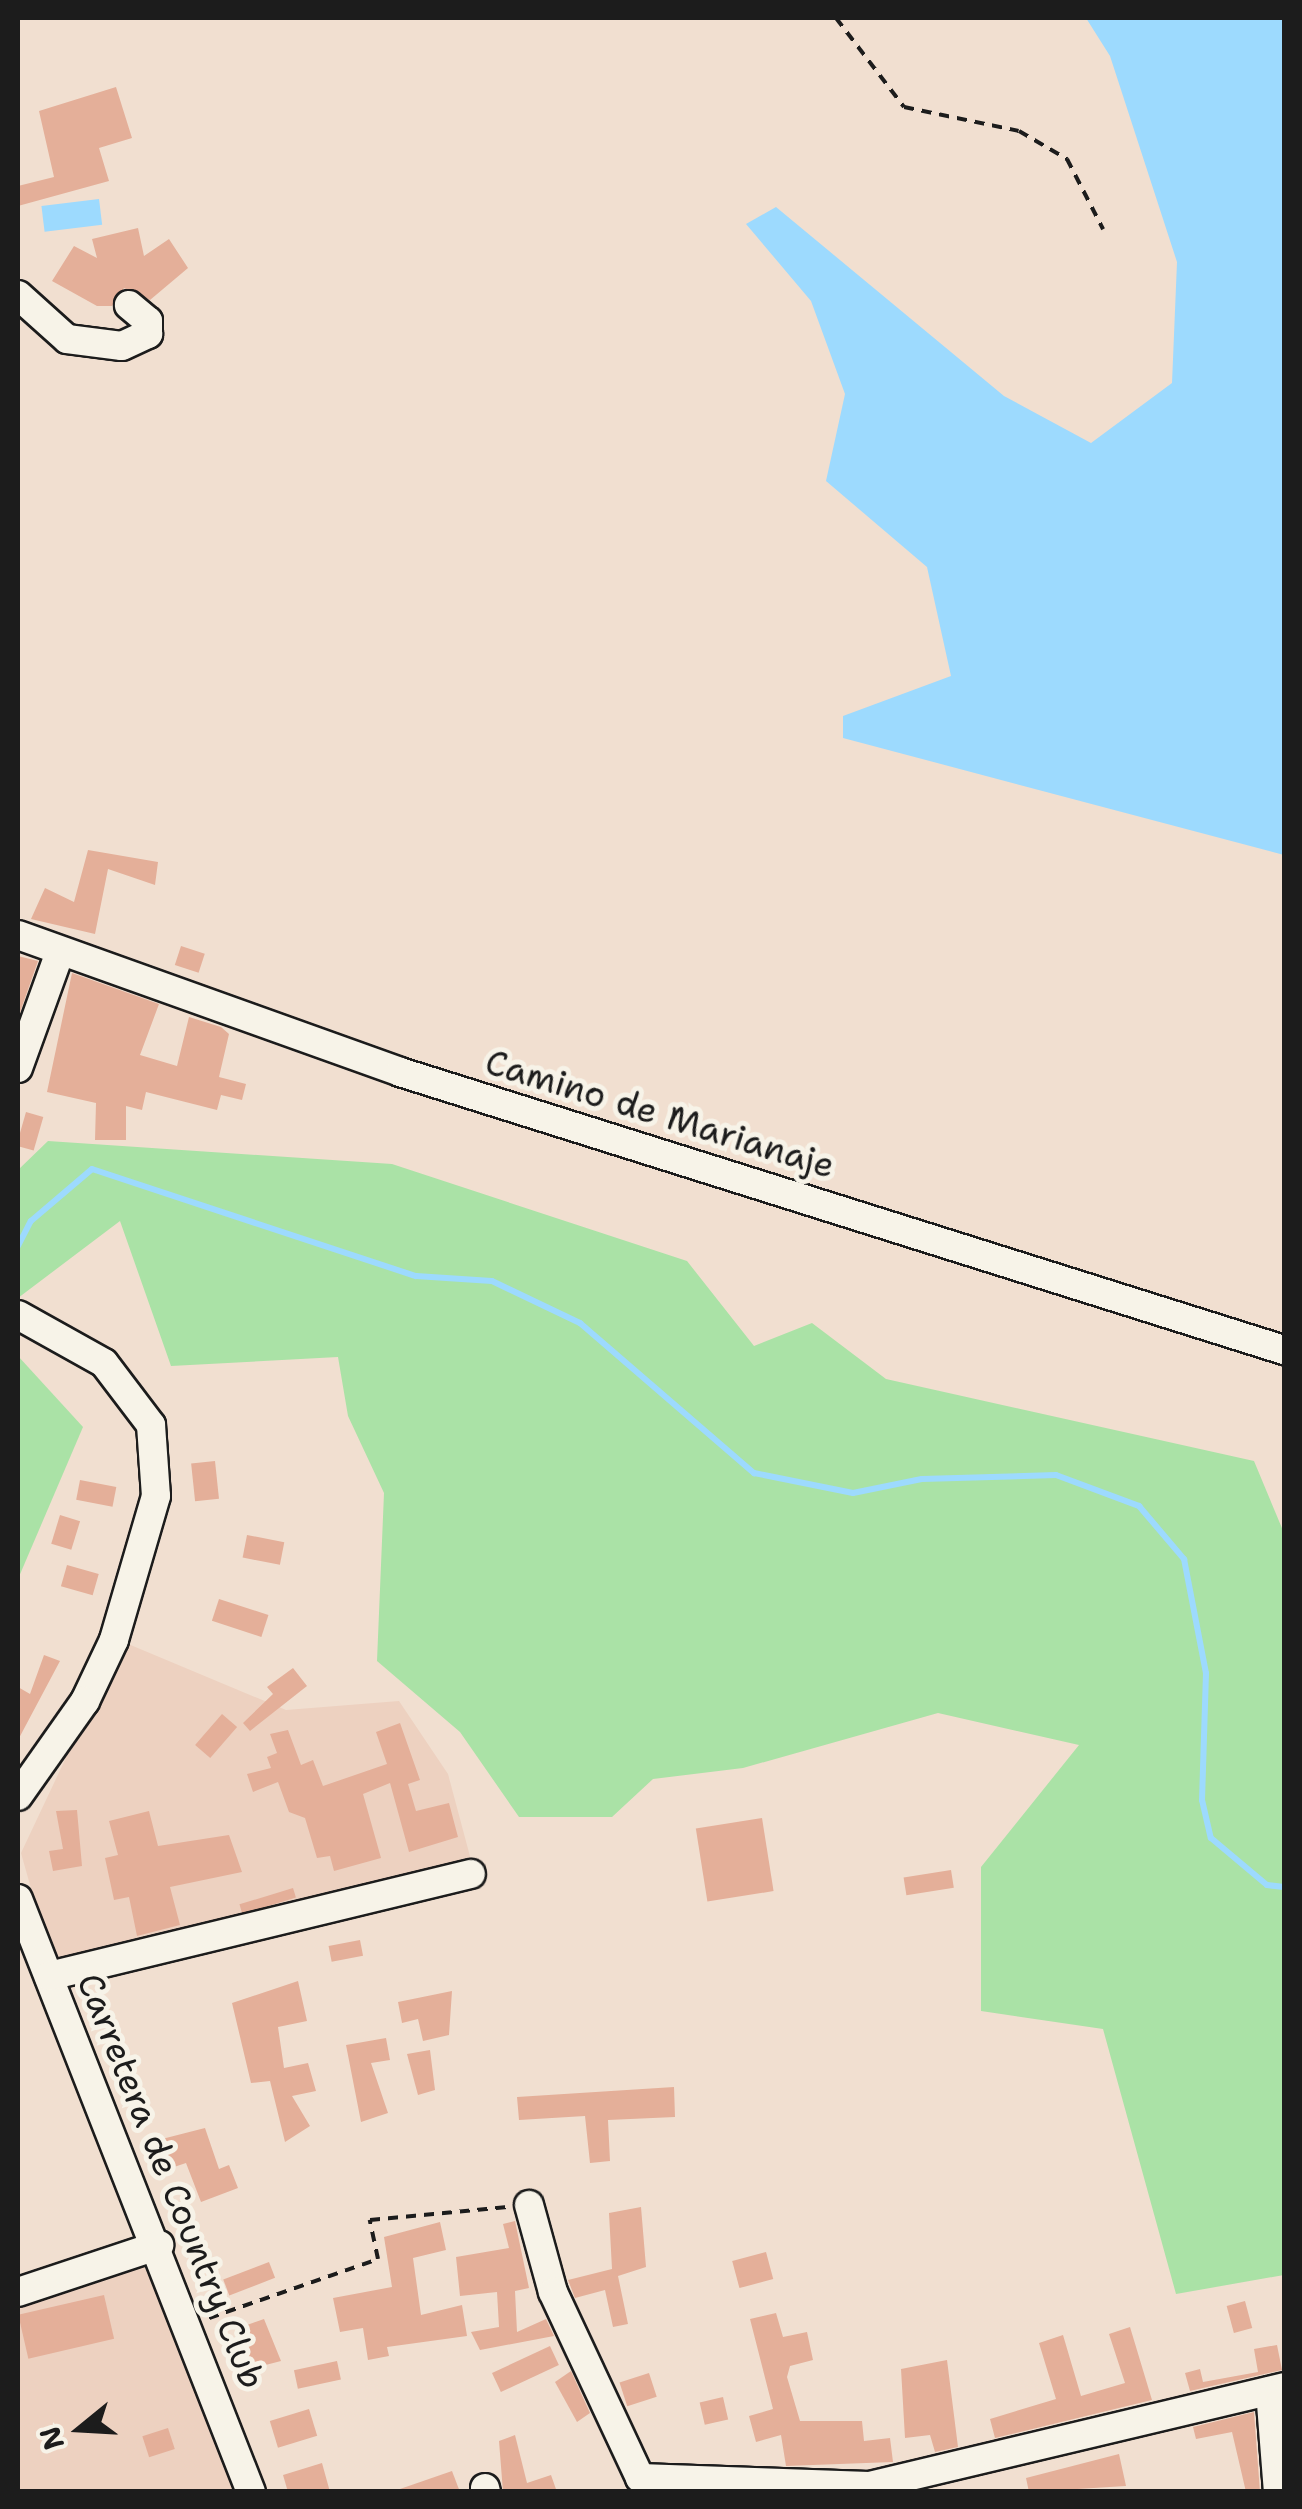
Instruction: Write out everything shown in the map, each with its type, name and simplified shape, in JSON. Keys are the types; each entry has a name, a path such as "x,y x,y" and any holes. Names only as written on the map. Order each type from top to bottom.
{"street":[{"path":"18,295 67,339 122,346 148,334 148,320 130,305"},
{"name":"Camino de Marianaje","path":"18,935 400,1072 1284,1350"},
{"path":"18,1068 60,952"},
{"path":"18,1314 104,1362 151,1424 156,1496 114,1640 85,1701 18,1796"},
{"path":"49,1976 471,1874"},
{"name":"Carretera de Country Club","path":"18,1900 160,2244 252,2492"},
{"path":"529,2205 553,2292 640,2478 769,2488 868,2489 1277,2389 1278,2492"},
{"path":"18,2292 160,2244"}],"path":[{"path":"836,18 904,107 1019,131 1067,160 1103,229"},
{"path":"190,2324 378,2259 370,2220 529,2205"}],"shaded area":[{"path":"121,1641 286,1710 399,1701 448,1774 471,1860 54,1970 21,1853"},
{"path":"154,2260 238,2491 18,2491 18,2308"}],"green space":[{"path":"48,1141 392,1164 687,1261 754,1346 812,1323 886,1379 1254,1461 1284,1533 1284,2275 1176,2294 1103,2029 981,2011 981,1867 1079,1745 938,1713 743,1768 653,1779 612,1817 519,1817 460,1732 377,1661 384,1493 348,1416 338,1357 171,1366 120,1221 18,1298 18,1170"},
{"path":"18,1356 83,1427 18,1579"}],"water":[{"path":"1086,18 1284,18 1284,855 843,738 843,716 951,676 927,567 826,481 845,394 811,301 746,224 776,207 1004,396 1091,443 1172,383 1177,262 1110,56"},
{"path":"99,199 102,225 45,232 41,206"}],"building":[{"path":"116,87 132,138 99,148 109,181 18,206 18,186 54,177 39,111"},
{"path":"138,228 144,256 169,239 188,268 150,300 124,288 112,306 97,306 52,281 74,246 97,258 92,239"},
{"path":"88,850 158,862 155,885 108,869 95,934 31,919 45,888 74,902"},
{"path":"181,946 205,954 199,973 175,965"},
{"path":"18,956 38,961 18,1018"},
{"path":"72,973 159,1004 140,1055 177,1066 189,1017 221,1027 229,1034 219,1077 246,1084 242,1100 221,1095 217,1110 146,1092 142,1110 126,1106 126,1140 95,1140 96,1103 47,1092"},
{"path":"26,1112 43,1117 34,1151 18,1146"},
{"path":"215,1461 219,1499 195,1501 191,1464"},
{"path":"80,1480 116,1487 113,1507 76,1500"},
{"path":"60,1515 80,1521 71,1550 51,1544"},
{"path":"247,1535 284,1542 280,1565 243,1558"},
{"path":"67,1565 99,1574 93,1595 61,1586"},
{"path":"219,1599 268,1615 261,1637 212,1621"},
{"path":"44,1655 60,1661 18,1740 18,1687 30,1694"},
{"path":"293,1668 307,1686 250,1731 243,1723 273,1694 267,1687"},
{"path":"222,1714 237,1727 210,1758 195,1745"},
{"path":"400,1723 420,1780 408,1784 416,1811 449,1803 458,1837 409,1852 390,1783 363,1794 381,1858 334,1871 330,1856 317,1858 305,1818 289,1812 278,1782 253,1792 247,1774 271,1768 267,1757 277,1753 270,1734 288,1730 301,1765 313,1760 323,1786 387,1764 376,1732"},
{"path":"77,1810 82,1866 53,1871 49,1851 63,1849 56,1811"},
{"path":"149,1811 158,1846 229,1835 242,1872 170,1887 180,1925 137,1936 129,1897 114,1900 105,1858 118,1855 109,1821"},
{"path":"762,1818 774,1891 707,1902 696,1828"},
{"path":"951,1870 954,1888 906,1895 904,1878"},
{"path":"293,1888 296,1898 242,1914 239,1904"},
{"path":"360,1940 363,1956 332,1962 329,1946"},
{"path":"298,1981 307,2021 278,2027 284,2068 308,2063 316,2091 292,2096 310,2126 285,2142 270,2081 251,2083 232,2003"},
{"path":"452,1991 449,2035 423,2041 418,2019 402,2023 398,2002"},
{"path":"386,2038 390,2060 371,2063 388,2113 361,2122 346,2045"},
{"path":"430,2050 435,2090 418,2095 407,2054"},
{"path":"674,2087 675,2117 608,2120 610,2161 590,2163 585,2116 519,2120 517,2097"},
{"path":"205,2128 219,2169 229,2165 238,2188 201,2202 186,2163 171,2168 162,2139"},
{"path":"641,2207 646,2267 618,2276 628,2324 613,2327 605,2290 575,2298 568,2280 612,2269 609,2213"},
{"path":"515,2221 529,2288 515,2291 517,2332 546,2319 554,2336 480,2350 471,2332 499,2327 497,2292 460,2296 456,2257 509,2248 503,2224"},
{"path":"440,2222 446,2250 413,2258 421,2315 462,2305 467,2336 387,2347 389,2356 368,2360 363,2328 340,2332 333,2298 392,2287 384,2237"},
{"path":"766,2252 773,2279 739,2288 732,2261"},
{"path":"269,2262 275,2278 229,2295 223,2280"},
{"path":"104,2295 114,2339 28,2359 18,2315"},
{"path":"1245,2301 1252,2328 1234,2333 1227,2306"},
{"path":"776,2313 783,2337 807,2332 813,2360 790,2366 787,2377 800,2421 862,2421 864,2441 890,2438 893,2462 786,2466 781,2435 756,2442 749,2416 773,2409 750,2319"},
{"path":"264,2319 281,2361 246,2370 239,2344 252,2341 247,2325"},
{"path":"1130,2327 1152,2400 995,2438 990,2419 1056,2399 1039,2343 1063,2335 1081,2396 1125,2383 1109,2334"},
{"path":"1277,2345 1282,2370 1190,2391 1185,2373 1200,2369 1203,2382 1258,2372 1254,2349"},
{"path":"550,2346 559,2365 501,2392 492,2373"},
{"path":"947,2360 958,2447 935,2452 930,2435 905,2438 901,2369"},
{"path":"337,2361 341,2380 298,2389 294,2370"},
{"path":"571,2371 590,2413 577,2422 555,2382"},
{"path":"649,2373 657,2397 627,2406 620,2383"},
{"path":"723,2397 728,2419 705,2425 700,2402"},
{"path":"309,2409 317,2436 278,2448 270,2421"},
{"path":"1254,2412 1260,2492 1246,2492 1232,2432 1196,2439 1193,2427"},
{"path":"168,2428 175,2449 149,2457 142,2436"},
{"path":"515,2435 527,2483 551,2475 557,2492 503,2492 499,2441"},
{"path":"1119,2454 1126,2486 1029,2492 1026,2478"},
{"path":"322,2463 330,2492 288,2492 283,2475"},
{"path":"452,2471 460,2492 401,2492 400,2489"}],"waterway":[{"path":"18,1246 31,1221 92,1169 416,1276 492,1281 580,1323 754,1473 853,1493 922,1479 1056,1475 1139,1506 1184,1559 1206,1673 1202,1800 1211,1838 1267,1885 1284,1887"}]}
